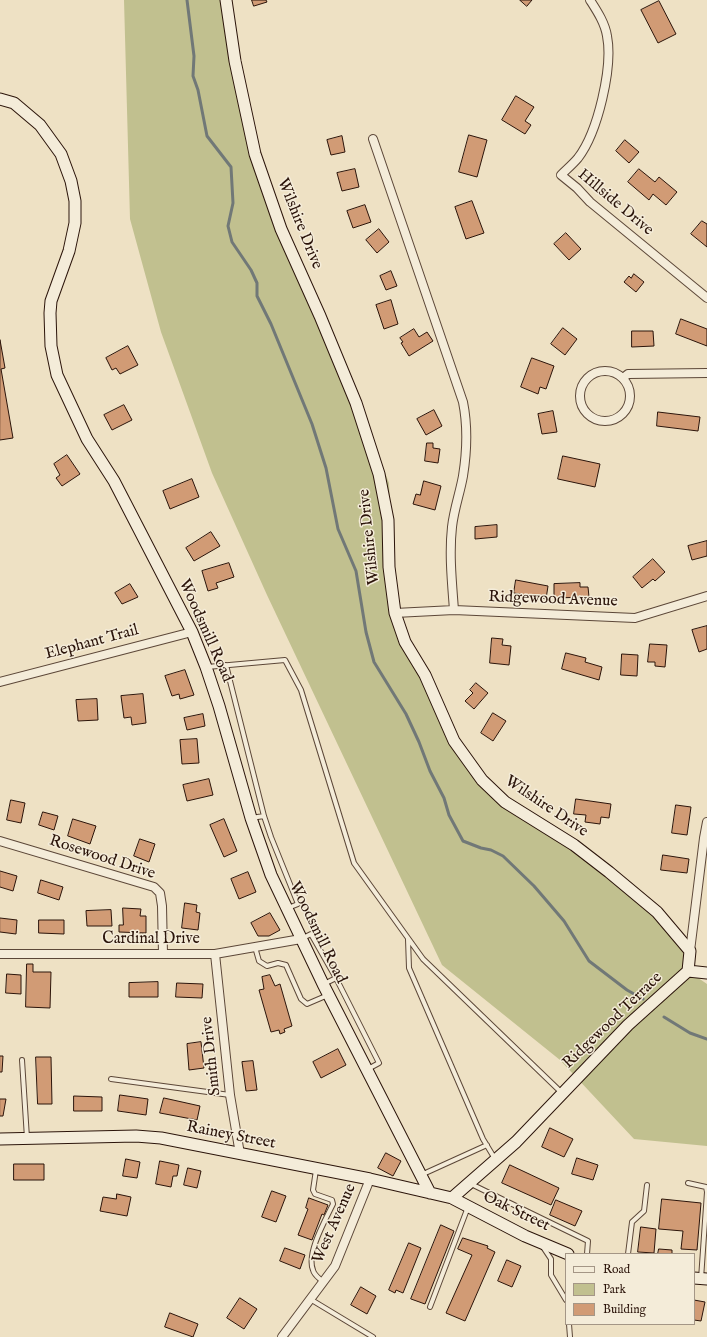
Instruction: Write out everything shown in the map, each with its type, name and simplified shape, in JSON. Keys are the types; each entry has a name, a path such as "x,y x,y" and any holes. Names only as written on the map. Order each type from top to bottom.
{"street":[{"name":"Wilshire Drive","path":"226,0 235,61 254,154 281,229 320,316 356,403 379,474 388,520 389,566 395,613 406,642 425,675 454,741 482,780 505,802 574,845 609,872 657,912 690,951"},
{"name":"Hillside Drive","path":"590,0 607,34 610,55 606,80 601,107 586,143 578,158 561,176 577,188 590,202 707,298"},
{"name":"Woodsmill Road","path":"0,100 14,103 40,125 61,154 71,181 75,201 75,223 69,251 51,302 49,324 51,346 57,375 87,439 114,481 192,632 220,706 260,847 286,909 430,1193"},
{"path":"373,139 463,402 467,419 468,432 463,476 454,512 452,528 452,578 454,610"},
{"path":"608,371 622,378 628,384 630,393 626,409 613,419 605,421 596,419 589,415 580,401 582,385 587,378 593,374 608,371"},
{"path":"622,378 628,374 707,373"},
{"name":"Ridgewood Avenue","path":"395,613 454,610 635,618 707,596"},
{"name":"Elephant Trail","path":"0,682 192,632"},
{"name":"Ridgewood Terrace","path":"452,1198 516,1142 628,1025 688,971 707,822"},
{"name":"Rosewood Drive","path":"0,841 154,887 160,894 162,906 163,954"},
{"name":"Cardinal Drive","path":"0,954 215,954 301,939"},
{"name":"Smith Drive","path":"215,954 230,1095 240,1154"},
{"path":"688,971 707,973"},
{"name":"Rainey Street","path":"0,1139 136,1136 161,1138 370,1179 452,1198"},
{"name":"West Avenue","path":"282,1337 335,1266 370,1179"},
{"name":"Oak Street","path":"452,1198 540,1242 566,1253"}],"lane":[{"path":"206,667 285,660 301,690 354,862 423,960 562,1094"},
{"path":"226,665 264,816 298,904 286,909"},
{"path":"251,818 264,816"},
{"path":"301,939 311,934 336,978 379,1063 367,1069"},
{"path":"408,938 409,968 495,1160"},
{"path":"255,947 259,961 267,966 278,964 286,965 301,999 307,1004 329,994"},
{"path":"324,984 336,978"},
{"path":"22,1060 27,1139"},
{"path":"111,1079 230,1095"},
{"path":"421,1175 487,1145"},
{"path":"317,1169 313,1190 315,1194 332,1200 333,1204 319,1235 312,1256 312,1269 316,1276 323,1282"},
{"path":"469,1183 588,1241 588,1253"},
{"path":"688,1183 702,1185 706,1187 707,1192 701,1279"},
{"path":"628,1253 632,1222 644,1210 646,1184"},
{"path":"430,1307 468,1207"},
{"path":"540,1242 551,1259 551,1276 565,1298"},
{"path":"310,1299 373,1337"},
{"path":"570,1325 570,1337"}],"green space":[{"path":"124,0 231,0 245,109 289,249 373,442 389,483 395,605 425,681 481,784 538,819 683,941 688,971 707,984 707,1146 634,1139 560,1060 442,965 267,595 212,473 161,332 130,219"}],"building":[{"path":"252,0 266,0 267,2 254,6"},
{"path":"520,0 532,0 527,6"},
{"path":"659,1 676,34 658,43 641,10"},
{"path":"516,96 534,107 525,121 531,125 525,134 502,120"},
{"path":"469,135 487,140 477,177 459,172"},
{"path":"342,136 345,152 331,155 327,140"},
{"path":"625,140 639,152 629,163 616,151"},
{"path":"355,169 359,187 342,191 337,173"},
{"path":"639,169 655,182 659,177 677,192 666,205 653,194 649,200 628,182"},
{"path":"472,201 484,233 466,239 455,207"},
{"path":"365,205 371,222 353,228 347,211"},
{"path":"702,221 707,224 707,247 691,234"},
{"path":"379,229 389,242 377,253 366,240"},
{"path":"566,233 581,249 569,260 554,244"},
{"path":"391,271 397,286 386,290 380,276"},
{"path":"634,274 644,282 636,292 624,282 629,276 631,278"},
{"path":"391,300 398,324 384,329 376,305"},
{"path":"681,319 707,329 707,346 676,334"},
{"path":"563,328 577,339 565,355 551,344"},
{"path":"414,329 419,337 427,332 433,341 409,356 401,343 403,342 400,338"},
{"path":"632,331 653,331 654,346 632,347"},
{"path":"0,340 5,368 1,369 13,438 0,440"},
{"path":"128,346 138,365 120,374 116,368 112,370 106,358"},
{"path":"532,358 554,366 546,389 540,387 538,394 521,387"},
{"path":"124,405 132,420 112,430 104,415"},
{"path":"434,410 442,426 426,435 417,419"},
{"path":"553,411 557,432 542,434 538,414"},
{"path":"658,412 700,417 698,431 657,426"},
{"path":"427,443 433,443 433,448 440,449 438,463 425,461"},
{"path":"67,455 80,474 62,486 56,478 60,475 54,464"},
{"path":"563,456 600,464 595,487 558,479"},
{"path":"192,479 199,497 170,509 163,491"},
{"path":"424,481 441,486 435,510 413,504 416,494 420,495"},
{"path":"497,525 497,537 475,539 475,527"},
{"path":"211,532 220,546 194,561 186,548"},
{"path":"707,541 707,556 692,560 688,546"},
{"path":"653,559 665,572 655,581 653,579 642,588 633,577"},
{"path":"229,563 234,577 216,583 218,588 208,591 202,571"},
{"path":"516,580 548,586 546,599 514,593"},
{"path":"580,583 580,587 588,587 589,597 554,598 554,584"},
{"path":"130,584 138,597 122,604 115,593"},
{"path":"707,626 707,649 699,652 692,630"},
{"path":"492,638 503,639 502,645 511,646 509,665 490,663"},
{"path":"650,644 667,645 665,667 655,666 655,662 648,662"},
{"path":"566,653 586,658 585,662 602,667 599,680 562,669"},
{"path":"622,654 638,655 637,676 621,675"},
{"path":"185,670 194,695 180,699 179,694 172,696 165,676"},
{"path":"476,683 488,693 474,709 465,701 473,693 470,690"},
{"path":"143,694 146,723 132,725 131,717 124,718 121,696"},
{"path":"97,699 98,720 78,721 76,700"},
{"path":"493,713 506,721 493,741 481,733"},
{"path":"203,714 205,726 187,730 184,718"},
{"path":"197,739 199,763 182,764 180,740"},
{"path":"209,779 213,795 187,801 183,785"},
{"path":"576,799 611,804 609,818 601,817 600,824 585,822 586,815 574,814"},
{"path":"11,800 25,803 21,823 7,820"},
{"path":"676,805 691,807 687,835 672,833"},
{"path":"43,812 58,816 54,830 39,825"},
{"path":"73,819 96,826 90,844 68,836"},
{"path":"224,819 237,851 224,857 210,825"},
{"path":"140,839 155,844 149,862 134,856"},
{"path":"663,855 689,859 687,873 661,870"},
{"path":"0,871 17,876 13,891 0,887"},
{"path":"248,872 256,892 239,899 231,879"},
{"path":"41,880 63,887 59,900 38,893"},
{"path":"185,903 197,905 196,912 200,913 198,930 182,928"},
{"path":"123,908 141,909 140,916 146,916 146,933 119,932 119,925 123,925"},
{"path":"111,910 112,926 87,926 86,911"},
{"path":"270,913 280,930 269,936 258,936 251,923"},
{"path":"0,918 17,920 16,934 0,932"},
{"path":"39,920 64,920 64,934 39,933"},
{"path":"27,964 33,964 33,972 51,972 50,1008 26,1007"},
{"path":"7,974 21,975 21,994 6,993"},
{"path":"270,975 275,986 280,984 292,1026 284,1029 285,1032 280,1034 279,1030 271,1032 259,990 264,989 262,977"},
{"path":"158,982 158,997 129,997 129,983"},
{"path":"177,983 203,984 202,998 176,997"},
{"path":"201,1042 204,1068 189,1070 187,1044"},
{"path":"338,1049 346,1065 321,1078 313,1062"},
{"path":"0,1056 3,1056 2,1072 0,1072"},
{"path":"36,1057 51,1057 52,1104 38,1104"},
{"path":"253,1061 257,1090 246,1091 242,1062"},
{"path":"120,1095 148,1099 146,1115 118,1111"},
{"path":"74,1096 102,1097 102,1111 74,1111"},
{"path":"164,1098 200,1106 197,1120 160,1113"},
{"path":"0,1099 6,1099 3,1116 0,1116"},
{"path":"550,1128 573,1139 564,1157 542,1147"},
{"path":"386,1153 401,1161 393,1176 378,1168"},
{"path":"577,1158 598,1165 593,1180 572,1174"},
{"path":"126,1159 140,1162 137,1178 123,1176"},
{"path":"160,1161 179,1165 177,1176 173,1176 171,1187 156,1184"},
{"path":"14,1164 44,1164 44,1180 14,1180"},
{"path":"510,1165 559,1188 551,1205 502,1183"},
{"path":"188,1168 201,1171 197,1188 184,1185"},
{"path":"272,1191 286,1196 276,1222 262,1217"},
{"path":"117,1194 131,1197 127,1216 100,1211 103,1197 116,1199"},
{"path":"309,1198 328,1205 324,1215 322,1214 312,1240 298,1235 308,1209 306,1208"},
{"path":"662,1199 701,1203 697,1250 681,1249 683,1231 659,1229"},
{"path":"556,1200 582,1211 575,1226 550,1215"},
{"path":"441,1225 454,1231 425,1304 411,1299"},
{"path":"641,1227 656,1229 654,1253 638,1252"},
{"path":"463,1238 488,1246 487,1248 495,1252 465,1321 446,1313 472,1255 458,1249"},
{"path":"409,1243 421,1248 403,1293 396,1290 395,1293 389,1290"},
{"path":"285,1248 305,1255 300,1269 280,1261"},
{"path":"659,1249 672,1250 672,1253 658,1253"},
{"path":"507,1260 521,1266 512,1287 498,1281"},
{"path":"361,1287 376,1296 367,1314 351,1305"},
{"path":"240,1298 257,1309 244,1329 227,1318"},
{"path":"695,1300 705,1302 701,1321 695,1320"},
{"path":"170,1313 198,1324 193,1337 165,1327"}],"waterway":[{"path":"187,0 194,56 193,76 198,90 207,136 231,167 233,203 228,226 232,242 251,270 257,283 257,296 271,324 312,424 326,468 338,529 356,571 366,632 374,662 406,714 430,771 444,798 449,815 463,841 491,850 503,856 534,886 564,921 589,961 627,990 643,999"},
{"path":"664,1017 690,1033 707,1039"}]}
